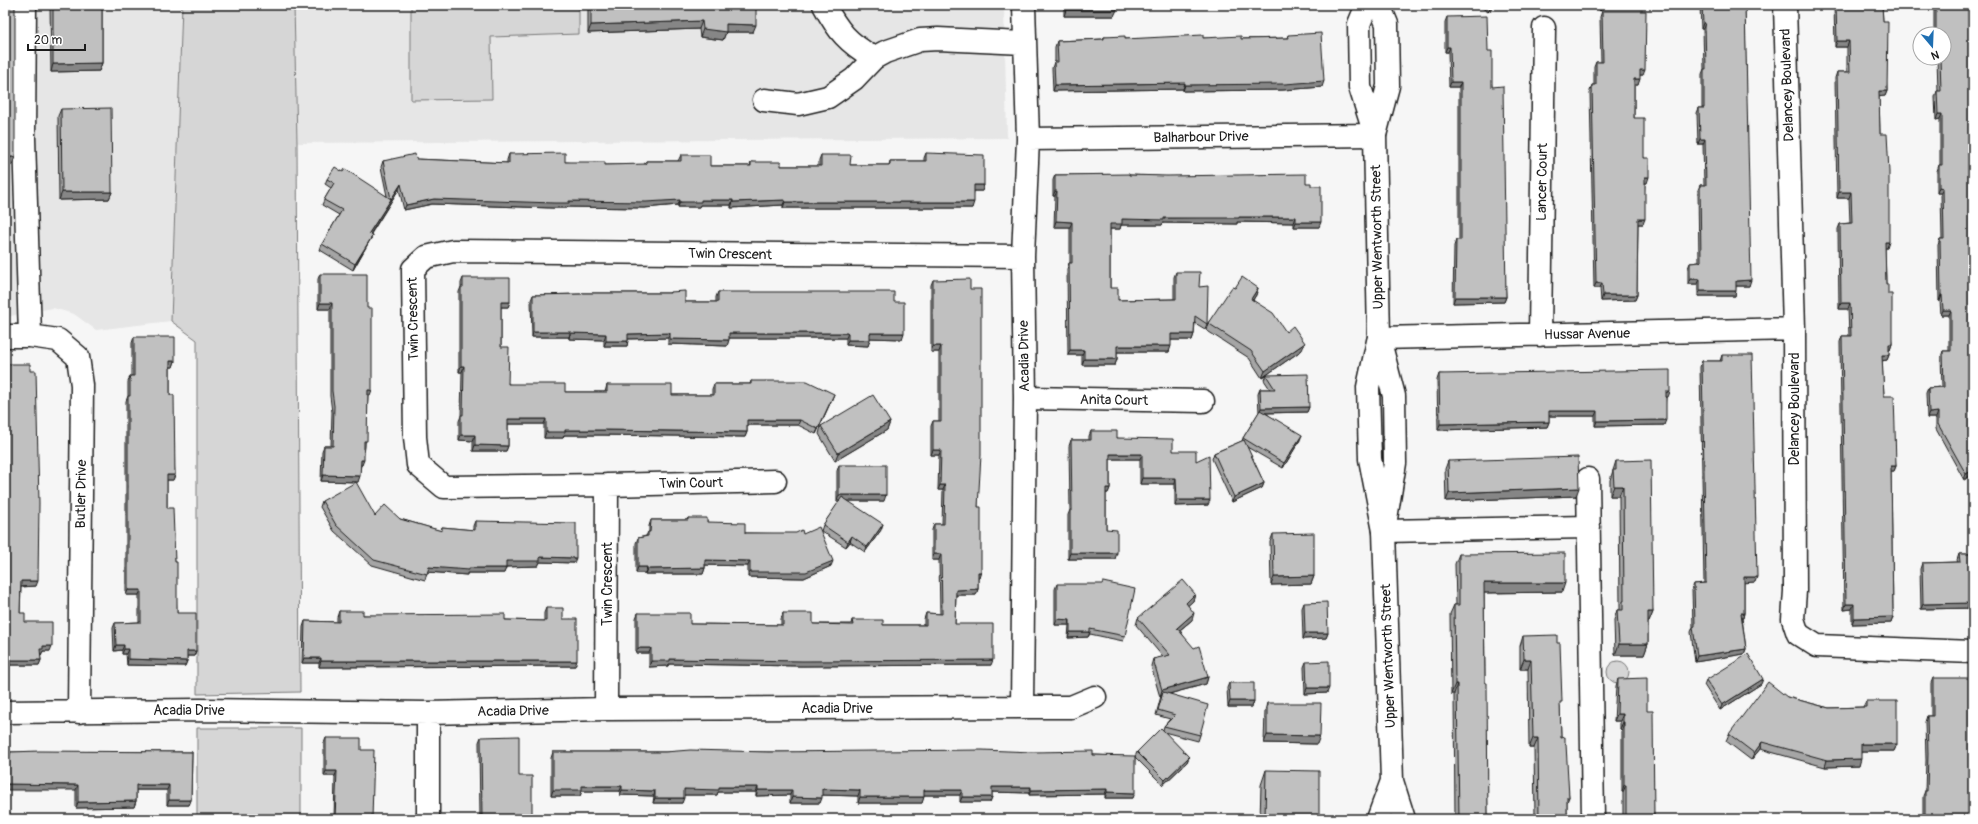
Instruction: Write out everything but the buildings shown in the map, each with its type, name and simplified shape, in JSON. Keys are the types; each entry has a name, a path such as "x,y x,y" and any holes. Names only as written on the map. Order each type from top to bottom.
{"street":[{"path":"25,5 24,138 30,336"},
{"path":"824,5 841,34 855,47 874,58"},
{"name":"Acadia Drive","path":"1022,707 1025,398 1023,256 1028,139 1024,5"},
{"name":"Upper Wentworth Street","path":"1367,5 1359,24 1360,87 1375,135"},
{"name":"Upper Wentworth Street","path":"1379,5 1387,24 1388,86 1375,135 1379,338 1368,387 1370,459 1384,531 1392,781 1404,819"},
{"name":"Delancey Boulevard","path":"1785,5 1794,329 1795,591 1793,619 1798,634 1817,646 1973,652"},
{"name":"Lancer Court","path":"1540,335 1544,28"},
{"path":"764,100 798,104 828,97 854,79 874,58 901,46 920,40 938,39 1025,43"},
{"name":"Balharbour Drive","path":"1028,139 1375,135"},
{"name":"Twin Crescent","path":"606,709 608,485 444,487 418,465 415,437 412,288 413,269 426,257 454,251 1023,256"},
{"name":"Hussar Avenue","path":"1379,338 1794,329"},
{"name":"Butler Drive","path":"5,336 30,336 58,340 78,357 82,385 79,712"},
{"name":"Anita Court","path":"1025,398 1203,401"},
{"path":"1588,479 1594,819"},
{"name":"Twin Court","path":"608,485 775,481"},
{"path":"1384,531 1589,527"},
{"name":"Acadia Drive","path":"5,712 200,710 428,713 606,709 1071,707 1095,697"},
{"path":"428,713 428,819"},
{"name":"Upper Wentworth Street","path":"1378,819 1392,781"}],"shaded area":[{"path":"5,5 182,5 171,321 96,330 74,314 53,308 5,317"},
{"path":"182,5 294,5 297,143 300,692 197,694 197,340 171,321"},
{"path":"294,5 1004,5 1007,138 297,143"},
{"path":"411,5 579,5 579,34 491,37 492,99 411,100"},
{"path":"1618,661 1626,664 1629,672 1626,680 1618,683 1610,680 1607,672 1610,664"},
{"path":"197,728 301,728 301,819 197,819"}]}
